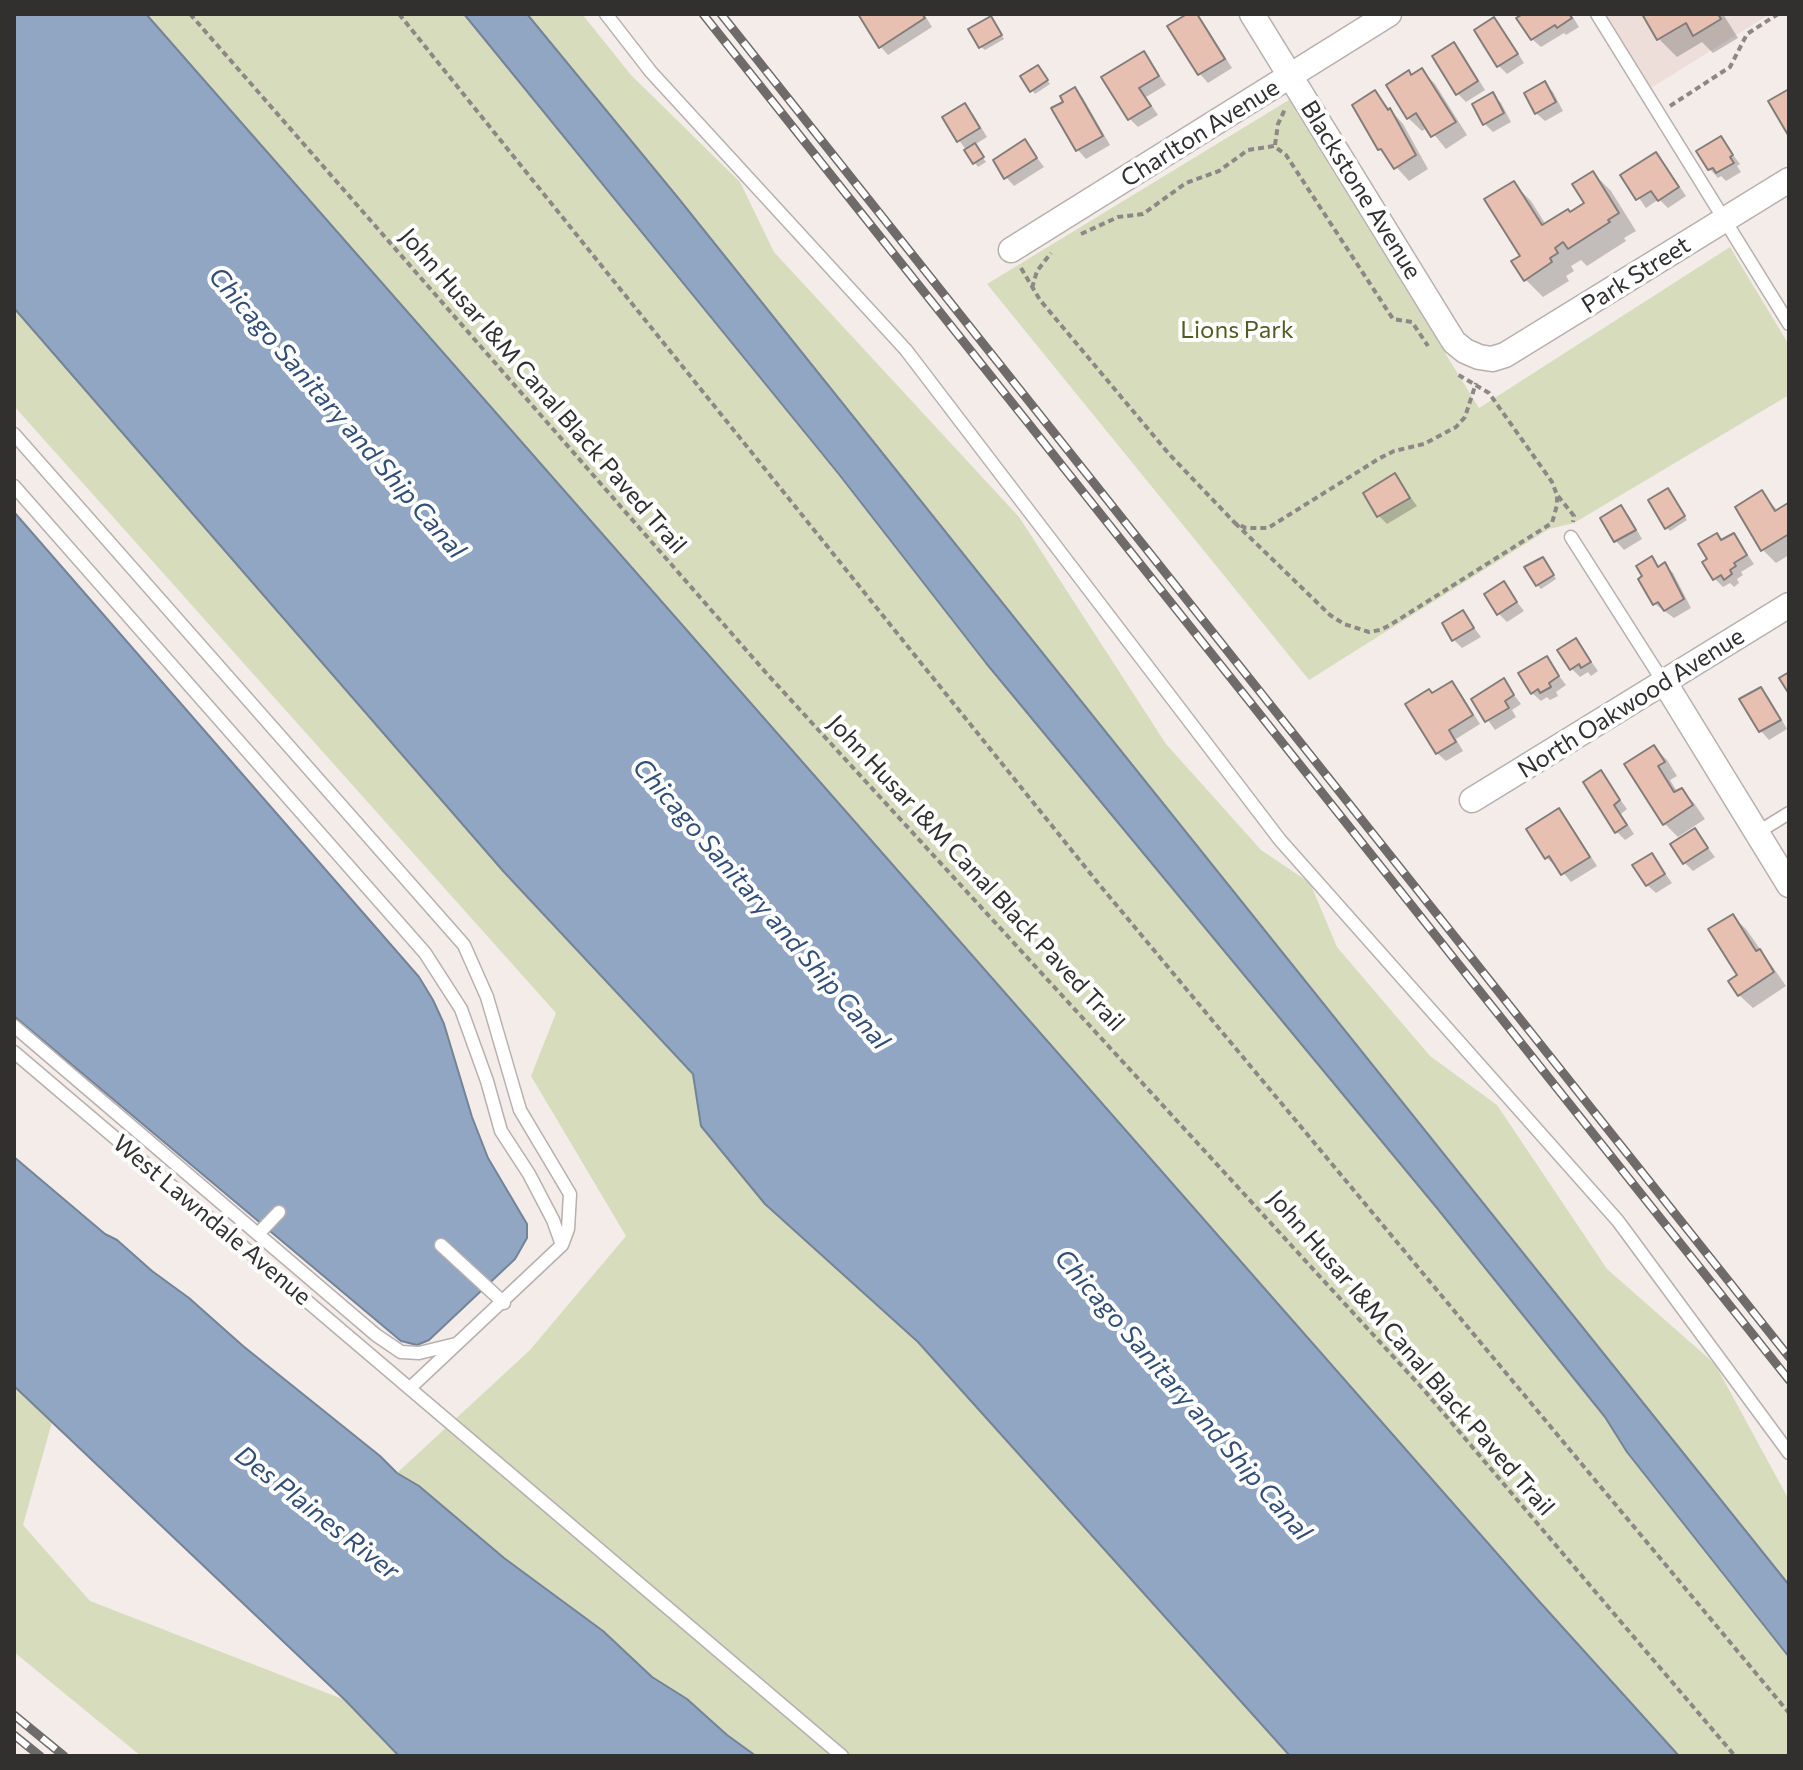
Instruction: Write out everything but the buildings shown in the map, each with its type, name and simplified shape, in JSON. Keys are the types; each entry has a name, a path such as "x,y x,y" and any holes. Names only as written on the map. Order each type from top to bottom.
{"street":[{"name":"Blackstone Avenue","path":"1252,14 1454,342 1479,357"},
{"name":"Charlton Avenue","path":"1011,250 1295,83 1389,14"},
{"name":"Park Street","path":"1479,357 1492,359 1505,355 1789,180"},
{"name":"North Oakwood Avenue","path":"1472,800 1789,605"},
{"path":"1665,683 1789,885"}],"lane":[{"path":"606,14 651,72 906,350 1280,840 1618,1221 1789,1453"},
{"path":"1597,14 1789,324"},
{"path":"14,434 464,945 487,997 520,1110 570,1194 568,1229 562,1245 504,1303 410,1388"},
{"path":"14,486 425,953 461,1009 501,1131 529,1174 562,1245"},
{"path":"1571,537 1665,683"},
{"path":"1755,834 1789,813"},
{"path":"14,1026 376,1335 401,1352 419,1353 459,1343"},
{"name":"West Lawndale Avenue","path":"14,1052 842,1756"},
{"path":"258,1234 279,1212"},
{"path":"441,1245 504,1303"}],"path":[{"name":"John Husar I&M Canal Black Paved Trail","path":"190,14 768,675 1423,1389 1735,1756"},
{"path":"399,14 1098,883 1789,1713"},
{"path":"1658,114 1730,67 1747,34 1778,14"},
{"path":"1274,146 1278,124 1295,83"},
{"path":"1075,235 1118,217 1143,214 1186,183 1219,171 1248,150 1274,146 1286,155 1393,319 1412,322 1429,348"},
{"path":"1032,288 1037,271 1056,245"},
{"path":"1011,250 1040,300 1169,454 1235,523 1330,615 1344,624 1369,632 1390,625 1552,523 1557,495"},
{"path":"1235,523 1246,528 1268,528 1380,458 1436,438 1456,427 1465,417 1475,385 1479,357"},
{"path":"1452,370 1489,393 1509,419 1552,482 1557,495 1574,516 1571,537"}],"shaded area":[{"path":"1602,14 1770,14 1651,88"}],"green space":[{"path":"146,14 464,14 838,473 986,663 1437,1208 1605,1417 1627,1452 1789,1657 1789,1756 1679,1756 1537,1599"},
{"path":"527,14 582,14 631,75 740,182 774,252 1019,517 1166,744 1261,850 1310,883 1337,947 1430,1056 1497,1105 1607,1269 1715,1364 1789,1500 1789,1585 679,199"},
{"name":"Lions Park","path":"1289,100 1479,408 1730,247 1789,345 1789,395 1574,523 1549,529 1309,680 987,284"},
{"path":"14,308 504,872 693,1075 701,1126 765,1204 918,1342 1290,1756 756,1756 727,1736 687,1699 652,1677 603,1631 504,1558 419,1486 397,1473 530,1350 626,1236 531,1076 556,1013 14,406"},
{"path":"14,1386 52,1422 23,1525 90,1601 345,1700 399,1756 141,1756 14,1652"}],"water":[{"name":"Chicago Sanitary and Ship Canal","path":"14,14 146,14 1537,1599 1679,1756 1290,1756 918,1342 765,1204 701,1126 693,1074 504,872 14,308"},
{"path":"464,14 527,14 679,199 1789,1585 1789,1657 1627,1452 1605,1417 1437,1208 986,663 838,473"},
{"path":"14,512 419,977 433,1000 444,1024 472,1117 488,1158 527,1224 527,1238 515,1259 429,1340 417,1345 401,1341 14,1016"},
{"name":"Des Plaines River","path":"14,1157 105,1234 117,1240 189,1298 397,1473 419,1486 504,1558 603,1631 652,1677 687,1699 756,1756 399,1756 345,1700 14,1386"}],"railway":[{"path":"703,14 1789,1380"},
{"path":"721,14 1789,1357"},
{"path":"14,1715 64,1756"},
{"path":"14,1735 40,1756"}]}
